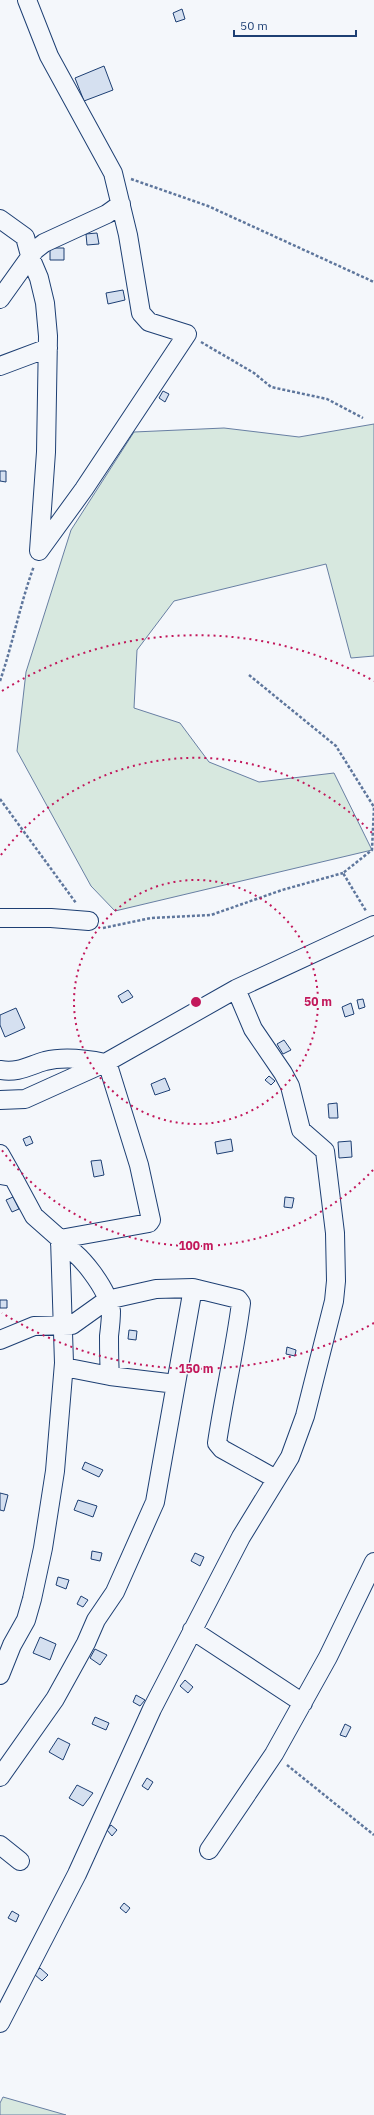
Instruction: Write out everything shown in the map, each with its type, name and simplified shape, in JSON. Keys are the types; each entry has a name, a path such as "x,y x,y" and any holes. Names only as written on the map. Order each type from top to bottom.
{"street":[{"path":"27,0 49,56 113,173 121,204 141,313 149,322 186,334 84,489 39,551"},
{"path":"0,299 31,259 36,250 44,243 107,214 121,204"},
{"path":"0,219 25,237 31,259 39,278 45,303 48,348 46,452 39,551"},
{"path":"0,366 48,348"},
{"path":"0,918 51,918 89,921"},
{"path":"0,1100 25,1099 106,1063 236,989 372,921"},
{"path":"0,2023 77,1874 152,1708 241,1537 290,1457 305,1416 334,1302 336,1282 335,1233 325,1151 301,1130 290,1086 283,1073 253,1029 236,989"},
{"path":"0,1070 9,1071 28,1068 46,1061 63,1058 106,1063"},
{"path":"60,1241 149,1223 151,1220 139,1165 106,1063"},
{"path":"0,1154 6,1176 34,1216 60,1241 68,1246 83,1262 98,1283 107,1300 111,1312 108,1356 110,1376"},
{"path":"0,1675 12,1645 26,1620 38,1576 55,1471 64,1367 60,1241"},
{"path":"0,1340 34,1326 63,1327 80,1321 107,1300 156,1288 193,1288 238,1299 240,1303 236,1341 223,1399 217,1443 219,1447 276,1479"},
{"path":"0,1777 55,1699 86,1643 96,1620 115,1592 154,1502 193,1288"},
{"path":"64,1367 110,1376 176,1384"},
{"path":"209,1850 274,1754 328,1657 374,1562"},
{"path":"192,1630 303,1703"},
{"path":"0,1845 20,1861"}],"path":[{"path":"113,173 208,206 374,282"},
{"path":"186,334 254,373 271,387 327,399 363,418"},
{"path":"0,681 7,662 24,591 39,551"},
{"path":"0,799 96,930 151,918 211,915 282,890 343,873 372,850 374,807 336,746 249,675"},
{"path":"343,873 372,921"},
{"path":"274,1754 374,1835"}],"shaded area":[{"path":"374,424 374,656 351,658 326,564 174,601 137,650 134,708 180,723 209,762 259,782 334,773 372,850 115,911 91,886 17,751 26,672 71,530 134,432 224,428 299,437"},
{"path":"3,2097 66,2115 0,2115 0,2103"}],"building":[{"path":"182,9 185,19 176,22 173,13"},
{"path":"104,66 113,90 84,101 75,78"},
{"path":"97,233 99,244 87,245 86,234"},
{"path":"50,248 64,248 64,260 50,260"},
{"path":"123,290 125,300 108,304 106,293"},
{"path":"163,391 169,394 165,402 159,398"},
{"path":"0,471 6,471 6,482 0,481"},
{"path":"128,990 133,997 122,1003 118,996"},
{"path":"363,999 365,1007 359,1009 357,1000"},
{"path":"351,1003 354,1014 345,1017 342,1007"},
{"path":"16,1008 25,1028 5,1037 0,1025 0,1015"},
{"path":"284,1040 291,1050 283,1054 277,1044"},
{"path":"269,1076 275,1081 271,1085 265,1080"},
{"path":"165,1078 170,1090 155,1095 151,1084"},
{"path":"337,1103 338,1118 329,1118 328,1104"},
{"path":"30,1136 33,1143 26,1146 23,1139"},
{"path":"231,1139 233,1151 217,1154 215,1142"},
{"path":"351,1141 352,1157 339,1158 338,1142"},
{"path":"101,1160 104,1175 94,1177 91,1161"},
{"path":"13,1197 19,1209 12,1212 6,1200"},
{"path":"285,1197 294,1198 292,1208 284,1207"},
{"path":"0,1300 7,1300 7,1308 0,1308"},
{"path":"129,1330 137,1331 136,1340 128,1339"},
{"path":"287,1347 296,1350 295,1356 286,1354"},
{"path":"85,1462 103,1470 99,1477 82,1469"},
{"path":"0,1493 8,1495 4,1511 0,1510"},
{"path":"78,1500 97,1506 93,1517 74,1510"},
{"path":"92,1551 102,1553 100,1561 91,1559"},
{"path":"195,1553 204,1557 200,1566 191,1561"},
{"path":"58,1577 69,1580 66,1589 56,1585"},
{"path":"81,1596 88,1600 83,1607 77,1604"},
{"path":"40,1637 56,1644 50,1660 33,1653"},
{"path":"95,1649 107,1655 100,1665 90,1658"},
{"path":"185,1680 193,1687 188,1693 180,1686"},
{"path":"136,1695 145,1700 140,1706 133,1702"},
{"path":"95,1717 109,1723 106,1730 92,1724"},
{"path":"345,1724 351,1727 346,1737 340,1735"},
{"path":"58,1738 70,1744 63,1760 49,1752"},
{"path":"147,1778 153,1782 148,1790 142,1786"},
{"path":"77,1785 93,1793 83,1806 69,1798"},
{"path":"111,1825 117,1830 112,1836 107,1830"},
{"path":"124,1903 130,1908 126,1913 120,1908"},
{"path":"12,1911 19,1915 16,1922 8,1918"},
{"path":"40,1968 48,1975 42,1981 34,1974"}]}
